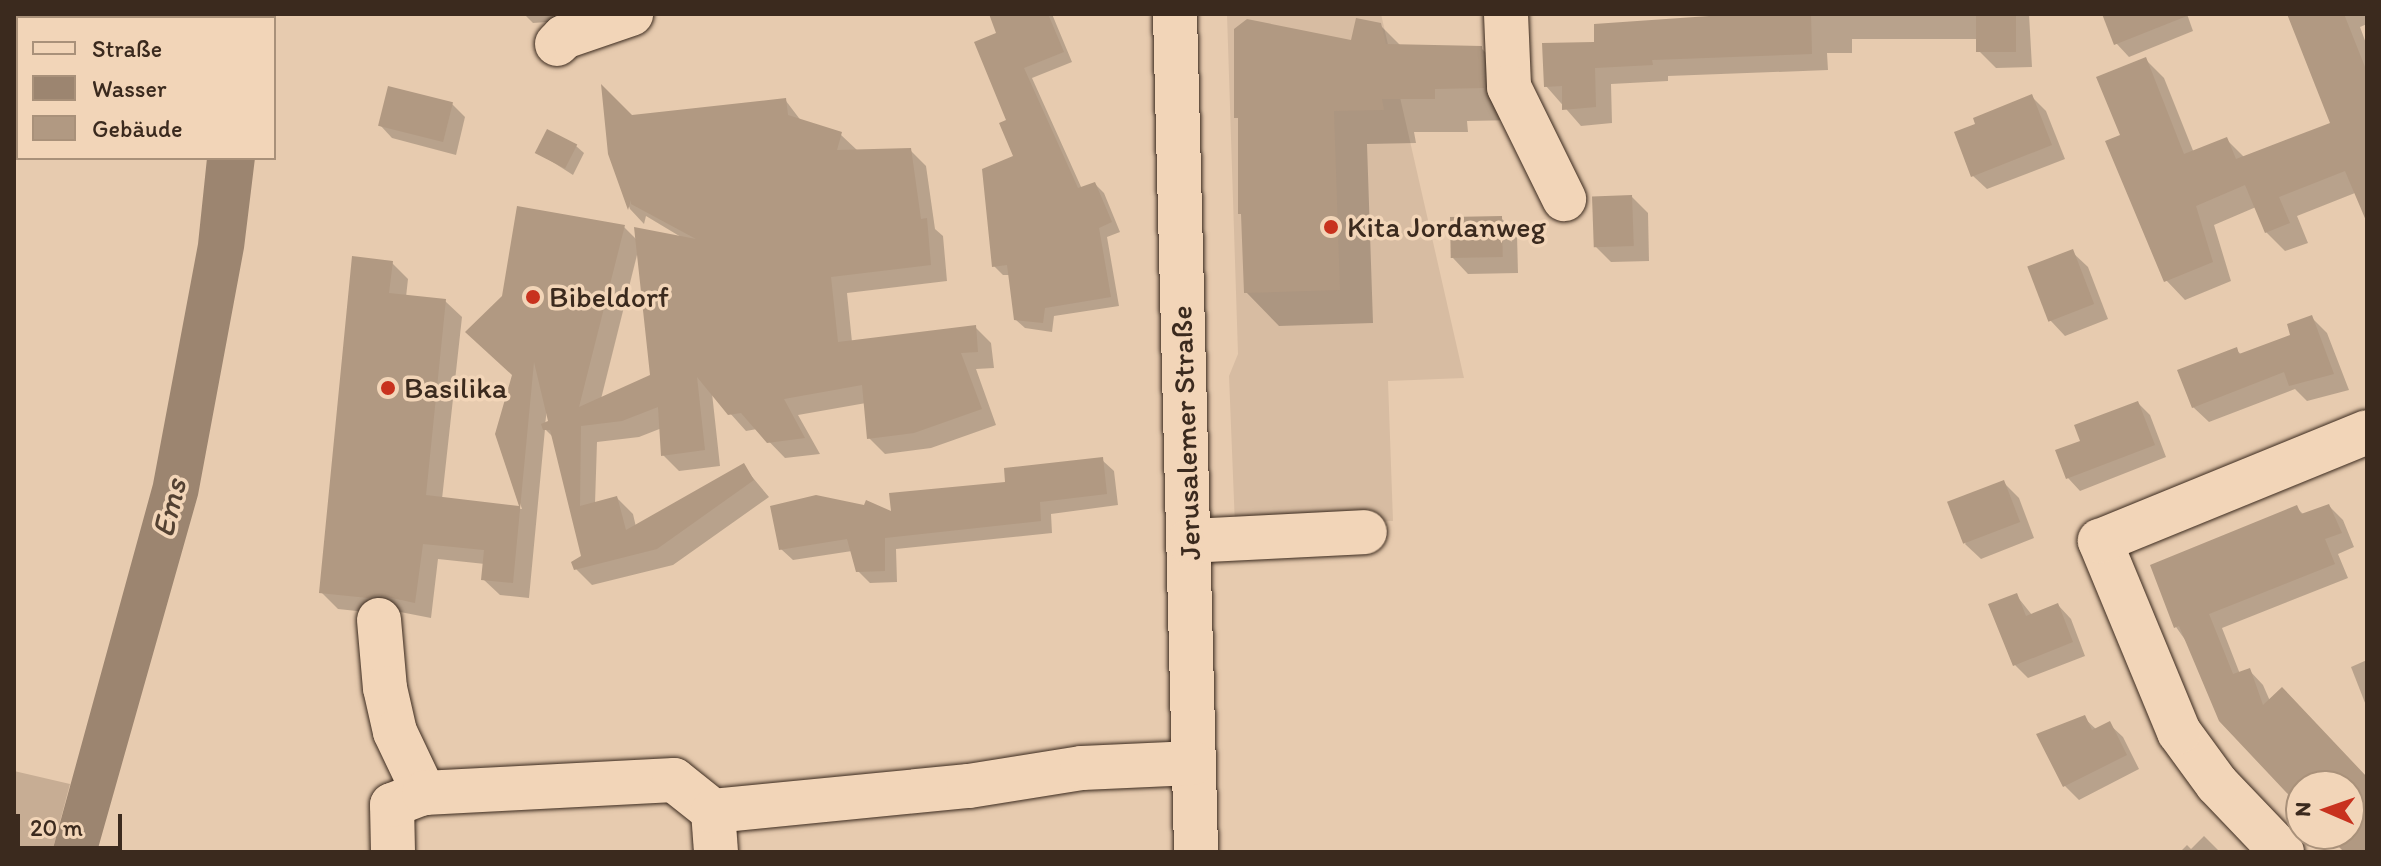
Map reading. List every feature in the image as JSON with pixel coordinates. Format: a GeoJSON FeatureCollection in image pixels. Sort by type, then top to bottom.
{"type":"FeatureCollection","features":[{"type":"Feature","properties":{"kind":"street"},"geometry":{"type":"LineString","coordinates":[[557,44],[564,37],[631,14]]}},
{"type":"Feature","properties":{"kind":"street","name":"Jerusalemer Straße"},"geometry":{"type":"LineString","coordinates":[[1175,14],[1196,852]]}},
{"type":"Feature","properties":{"kind":"street"},"geometry":{"type":"LineString","coordinates":[[1506,14],[1509,87],[1564,199]]}},
{"type":"Feature","properties":{"kind":"street"},"geometry":{"type":"LineString","coordinates":[[2282,852],[2217,784],[2179,732],[2100,541],[2367,432]]}},
{"type":"Feature","properties":{"kind":"street"},"geometry":{"type":"LineString","coordinates":[[1189,541],[1365,532]]}},
{"type":"Feature","properties":{"kind":"street"},"geometry":{"type":"LineString","coordinates":[[379,620],[385,688],[395,732],[424,793]]}},
{"type":"Feature","properties":{"kind":"street"},"geometry":{"type":"LineString","coordinates":[[393,852],[392,805],[424,793],[674,780],[714,832],[1082,768],[1193,763]]}},
{"type":"Feature","properties":{"kind":"shaded area","name":"Kita Jordanweg"},"geometry":{"type":"Polygon","coordinates":[[[1227,14],[1381,14],[1464,378],[1388,381],[1393,521],[1235,526],[1229,376],[1238,354],[1227,14]]]}},
{"type":"Feature","properties":{"kind":"shaded area"},"geometry":{"type":"Polygon","coordinates":[[[14,771],[70,784],[52,852],[14,852],[14,771]]]}},
{"type":"Feature","properties":{"kind":"water","name":"Ems"},"geometry":{"type":"Polygon","coordinates":[[[207,160],[255,160],[244,248],[198,495],[97,852],[52,852],[153,484],[198,244],[207,160]]]}},
{"type":"Feature","properties":{"kind":"building"},"geometry":{"type":"Polygon","coordinates":[[[989,14],[1048,14],[1064,52],[1024,68],[1078,188],[1095,182],[1112,222],[1099,228],[1111,297],[1045,308],[1043,323],[1014,320],[1007,265],[992,267],[982,169],[1013,156],[999,123],[1006,120],[974,42],[996,33],[989,14]]]}},
{"type":"Feature","properties":{"kind":"building"},"geometry":{"type":"Polygon","coordinates":[[[1738,14],[1811,14],[1812,54],[1652,60],[1653,65],[1595,68],[1596,107],[1562,110],[1562,86],[1544,87],[1542,43],[1594,42],[1594,24],[1738,14]]]}},
{"type":"Feature","properties":{"kind":"building"},"geometry":{"type":"Polygon","coordinates":[[[1976,14],[2016,14],[2016,52],[1976,52],[1976,14]]]}},
{"type":"Feature","properties":{"kind":"building"},"geometry":{"type":"Polygon","coordinates":[[[2102,14],[2187,14],[2187,16],[2114,45],[2102,14]]]}},
{"type":"Feature","properties":{"kind":"building"},"geometry":{"type":"Polygon","coordinates":[[[2287,14],[2344,14],[2367,72],[2367,223],[2345,171],[2279,197],[2290,223],[2265,233],[2245,185],[2196,206],[2213,262],[2164,282],[2105,141],[2120,135],[2096,77],[2146,57],[2184,154],[2227,137],[2236,159],[2330,123],[2287,14]]]}},
{"type":"Feature","properties":{"kind":"building"},"geometry":{"type":"Polygon","coordinates":[[[1356,18],[1381,23],[1386,44],[1482,46],[1484,88],[1435,89],[1435,99],[1382,99],[1384,110],[1334,111],[1340,290],[1244,293],[1241,214],[1238,214],[1238,118],[1234,118],[1234,29],[1247,19],[1351,40],[1356,18]]]}},
{"type":"Feature","properties":{"kind":"building"},"geometry":{"type":"Polygon","coordinates":[[[601,84],[632,115],[786,98],[788,115],[842,132],[837,150],[911,148],[921,219],[927,218],[931,265],[831,277],[838,342],[976,325],[978,352],[961,353],[982,409],[914,433],[867,439],[862,385],[784,399],[805,438],[767,443],[741,413],[728,415],[697,377],[705,450],[661,456],[658,407],[622,421],[581,426],[580,506],[617,496],[626,530],[744,463],[754,480],[657,549],[574,570],[571,562],[581,556],[550,430],[543,430],[541,424],[548,421],[534,362],[513,583],[481,580],[484,550],[423,544],[415,603],[378,595],[368,598],[319,593],[352,256],[393,261],[389,293],[446,299],[426,495],[519,506],[495,434],[512,375],[465,332],[502,296],[517,206],[625,225],[579,407],[650,375],[634,227],[696,239],[631,204],[631,200],[628,210],[608,154],[601,84]]]}},
{"type":"Feature","properties":{"kind":"building"},"geometry":{"type":"Polygon","coordinates":[[[388,86],[453,102],[443,142],[378,126],[388,86]]]}},
{"type":"Feature","properties":{"kind":"building"},"geometry":{"type":"Polygon","coordinates":[[[2032,94],[2052,145],[1971,177],[1954,132],[1975,124],[1973,118],[2032,94]]]}},
{"type":"Feature","properties":{"kind":"building"},"geometry":{"type":"Polygon","coordinates":[[[547,129],[577,144],[565,168],[535,153],[547,129]]]}},
{"type":"Feature","properties":{"kind":"building"},"geometry":{"type":"Polygon","coordinates":[[[1632,195],[1634,246],[1594,247],[1592,196],[1632,195]]]}},
{"type":"Feature","properties":{"kind":"building"},"geometry":{"type":"Polygon","coordinates":[[[1502,216],[1503,257],[1451,258],[1450,217],[1502,216]]]}},
{"type":"Feature","properties":{"kind":"building"},"geometry":{"type":"Polygon","coordinates":[[[2073,249],[2094,304],[2048,322],[2027,267],[2073,249]]]}},
{"type":"Feature","properties":{"kind":"building"},"geometry":{"type":"Polygon","coordinates":[[[2312,315],[2334,374],[2289,386],[2284,372],[2192,408],[2177,370],[2237,347],[2239,354],[2290,335],[2287,324],[2312,315]]]}},
{"type":"Feature","properties":{"kind":"building"},"geometry":{"type":"Polygon","coordinates":[[[2138,401],[2155,445],[2066,479],[2055,450],[2080,441],[2074,425],[2138,401]]]}},
{"type":"Feature","properties":{"kind":"building"},"geometry":{"type":"Polygon","coordinates":[[[1103,457],[1107,494],[1040,502],[1041,521],[885,538],[885,571],[856,572],[847,539],[779,550],[770,506],[816,495],[864,505],[866,500],[891,511],[889,493],[1005,482],[1004,468],[1103,457]]]}},
{"type":"Feature","properties":{"kind":"building"},"geometry":{"type":"Polygon","coordinates":[[[2004,480],[2020,522],[1963,544],[1947,502],[2004,480]]]}},
{"type":"Feature","properties":{"kind":"building"},"geometry":{"type":"Polygon","coordinates":[[[2329,504],[2342,533],[2325,539],[2335,564],[2209,614],[2233,674],[2250,668],[2263,705],[2282,687],[2360,770],[2285,770],[2285,791],[2219,721],[2179,626],[2174,628],[2150,565],[2297,505],[2301,514],[2329,504]]]}},
{"type":"Feature","properties":{"kind":"building"},"geometry":{"type":"Polygon","coordinates":[[[2017,593],[2026,616],[2058,603],[2073,642],[2013,666],[1988,604],[2017,593]]]}},
{"type":"Feature","properties":{"kind":"building"},"geometry":{"type":"Polygon","coordinates":[[[2085,715],[2092,730],[2110,721],[2127,755],[2063,787],[2036,734],[2085,715]]]}},
{"type":"Feature","properties":{"kind":"building"},"geometry":{"type":"Polygon","coordinates":[[[2365,775],[2367,852],[2342,850],[2365,850],[2365,775]]]}},
{"type":"Feature","properties":{"kind":"place","name":"Kita Jordanweg"},"geometry":{"type":"Point","coordinates":[1331,227]}},
{"type":"Feature","properties":{"kind":"place","name":"Bibeldorf"},"geometry":{"type":"Point","coordinates":[533,297]}},
{"type":"Feature","properties":{"kind":"place","name":"Basilika"},"geometry":{"type":"Point","coordinates":[388,388]}}]}
